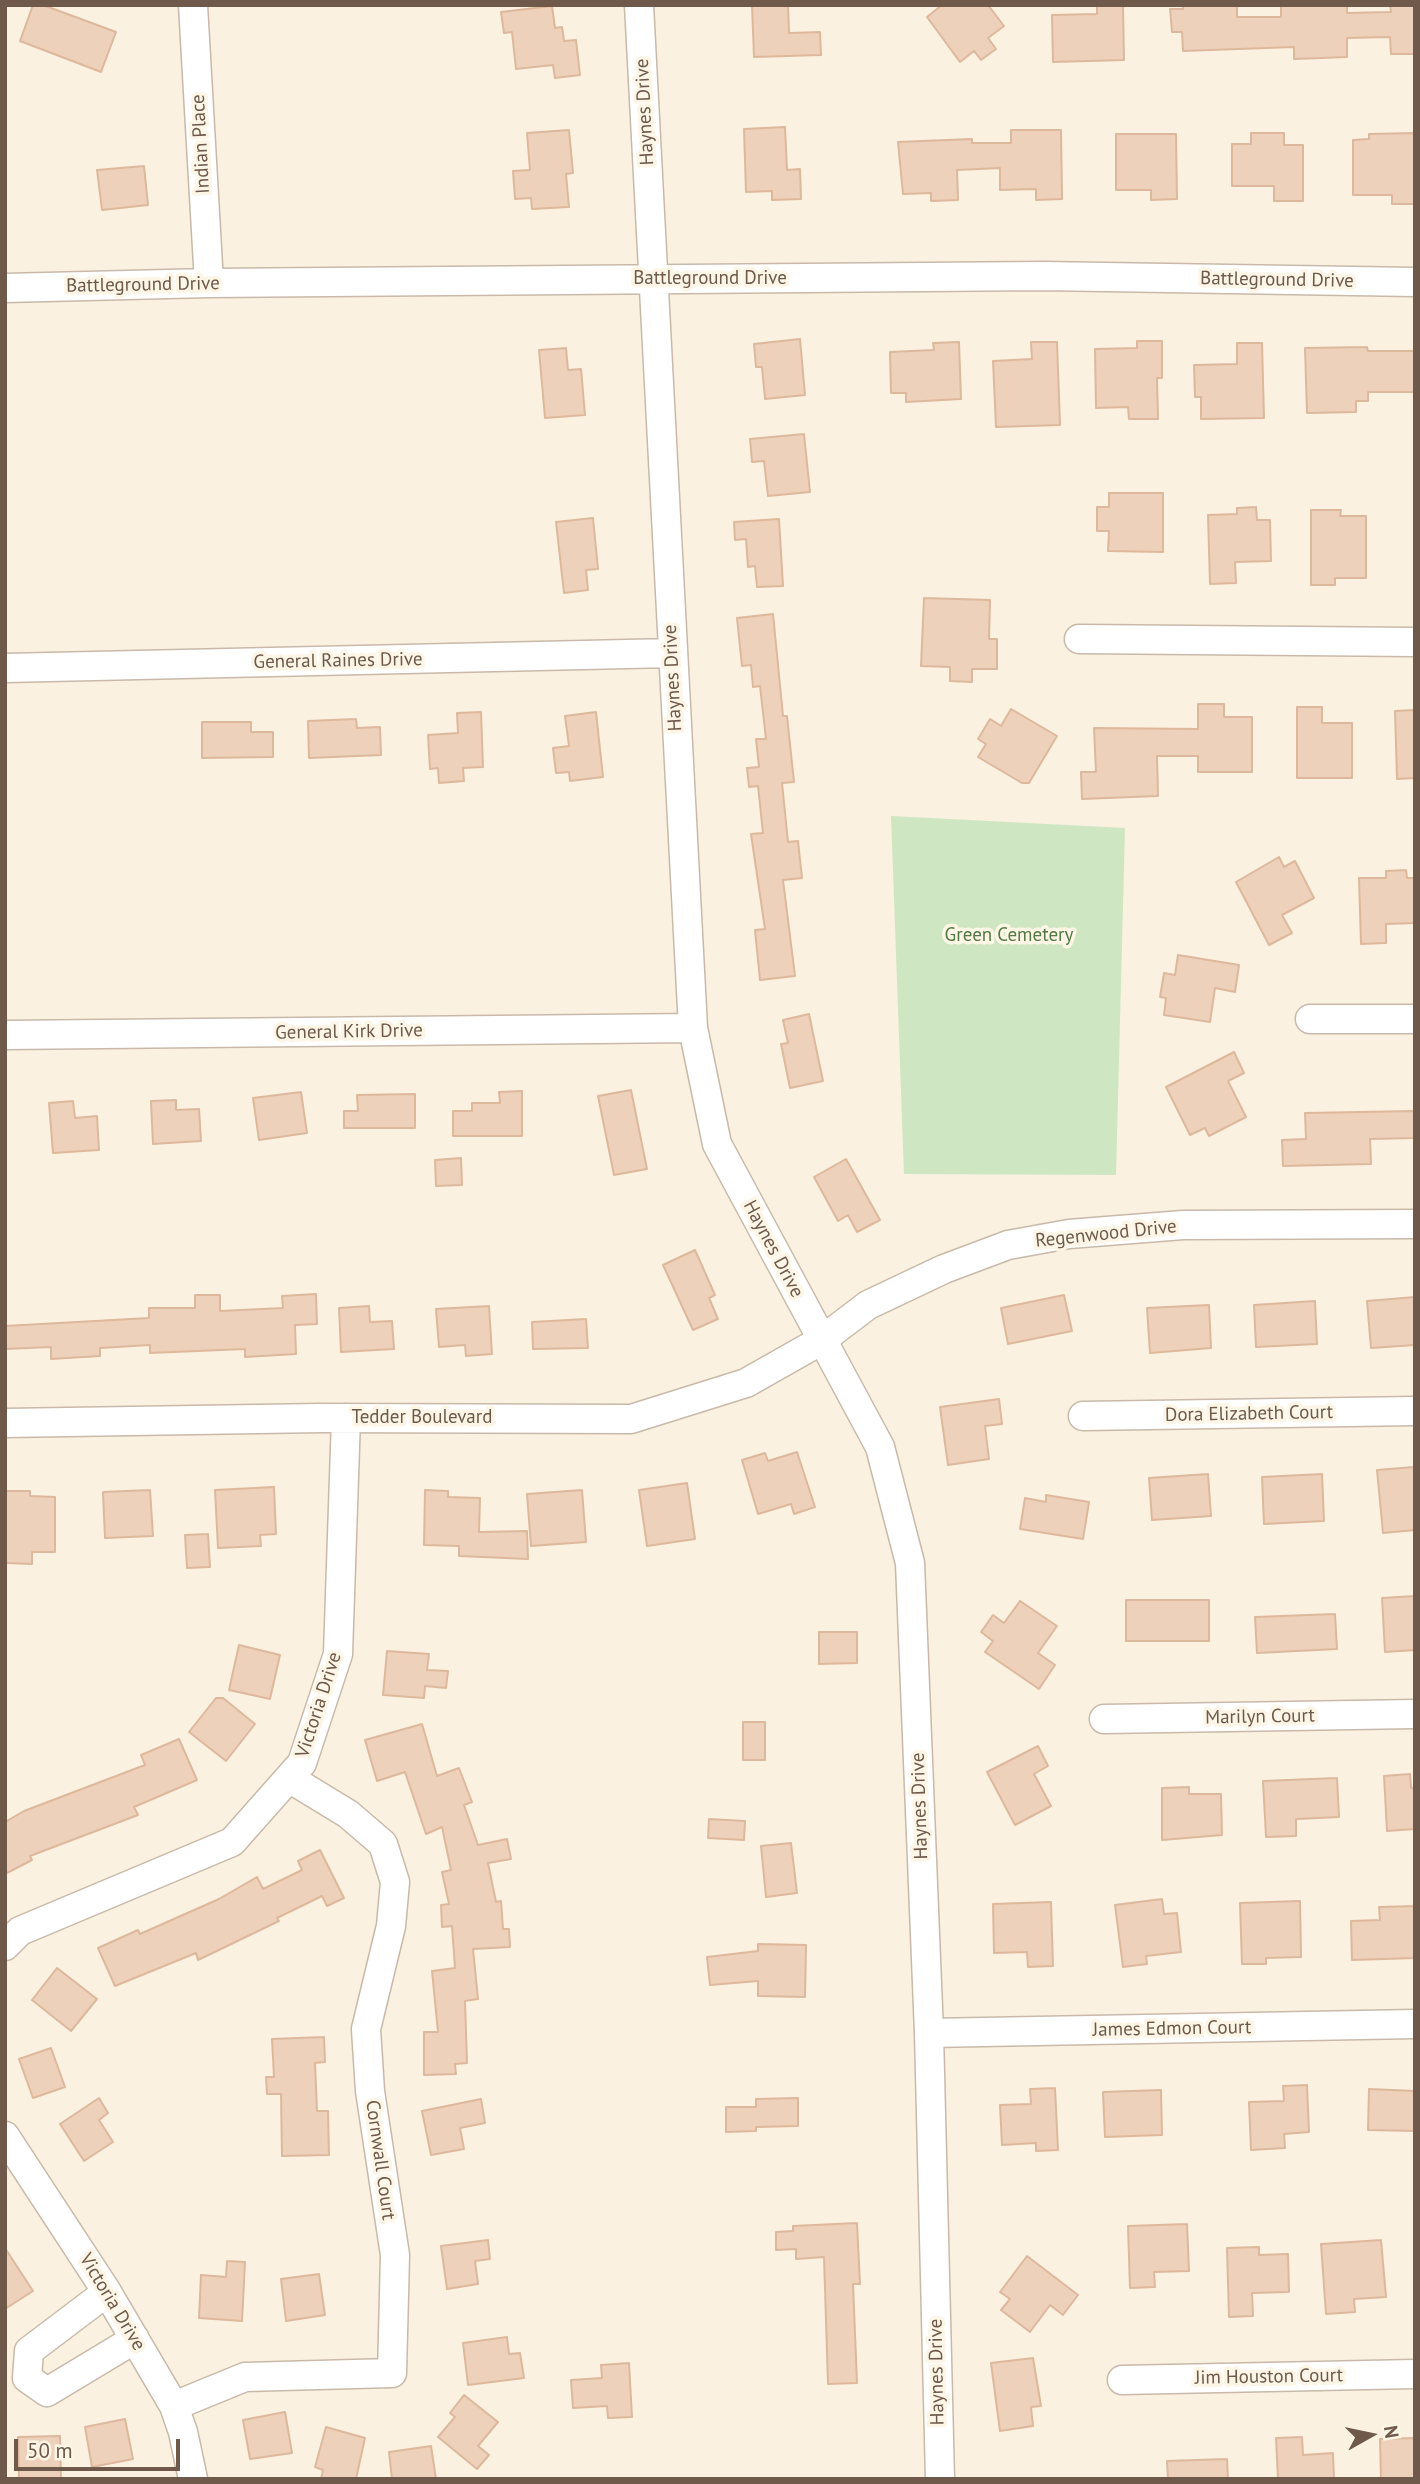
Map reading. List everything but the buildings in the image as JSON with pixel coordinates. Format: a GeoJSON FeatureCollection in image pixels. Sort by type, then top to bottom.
{"type":"FeatureCollection","features":[{"type":"Feature","properties":{"kind":"street","name":"Indian Place"},"geometry":{"type":"LineString","coordinates":[[193,5],[209,283]]}},
{"type":"Feature","properties":{"kind":"street","name":"Haynes Drive"},"geometry":{"type":"LineString","coordinates":[[639,5],[671,653],[693,1028],[717,1144],[880,1447],[910,1563],[929,2033],[940,2479]]}},
{"type":"Feature","properties":{"kind":"street","name":"Battleground Drive"},"geometry":{"type":"LineString","coordinates":[[5,288],[209,283],[1044,276],[1415,282]]}},
{"type":"Feature","properties":{"kind":"street"},"geometry":{"type":"LineString","coordinates":[[1079,639],[1415,642]]}},
{"type":"Feature","properties":{"kind":"street","name":"General Raines Drive"},"geometry":{"type":"LineString","coordinates":[[5,668],[671,653]]}},
{"type":"Feature","properties":{"kind":"street"},"geometry":{"type":"LineString","coordinates":[[1310,1019],[1415,1020]]}},
{"type":"Feature","properties":{"kind":"street","name":"General Kirk Drive"},"geometry":{"type":"LineString","coordinates":[[5,1035],[693,1028]]}},
{"type":"Feature","properties":{"kind":"street","name":"Regenwood Drive"},"geometry":{"type":"LineString","coordinates":[[822,1340],[868,1305],[944,1269],[1008,1245],[1069,1234],[1182,1226],[1415,1224]]}},
{"type":"Feature","properties":{"kind":"street","name":"Tedder Boulevard"},"geometry":{"type":"LineString","coordinates":[[5,1423],[346,1418],[631,1419],[746,1383],[822,1340]]}},
{"type":"Feature","properties":{"kind":"street","name":"Dora Elizabeth Court"},"geometry":{"type":"LineString","coordinates":[[1083,1416],[1415,1411]]}},
{"type":"Feature","properties":{"kind":"street","name":"Victoria Drive"},"geometry":{"type":"LineString","coordinates":[[5,1946],[20,1931],[232,1842],[302,1763],[338,1654],[346,1418]]}},
{"type":"Feature","properties":{"kind":"street","name":"Marilyn Court"},"geometry":{"type":"LineString","coordinates":[[1104,1719],[1415,1714]]}},
{"type":"Feature","properties":{"kind":"street","name":"Cornwall Court"},"geometry":{"type":"LineString","coordinates":[[174,2406],[245,2377],[392,2373],[395,2255],[370,2091],[366,2029],[391,1926],[395,1882],[383,1844],[348,1814],[289,1778]]}},
{"type":"Feature","properties":{"kind":"street","name":"James Edmon Court"},"geometry":{"type":"LineString","coordinates":[[929,2033],[1415,2024]]}},
{"type":"Feature","properties":{"kind":"street","name":"Victoria Drive"},"geometry":{"type":"LineString","coordinates":[[5,2136],[107,2292],[174,2406],[183,2432],[193,2479]]}},
{"type":"Feature","properties":{"kind":"street"},"geometry":{"type":"LineString","coordinates":[[107,2292],[29,2351],[27,2378],[47,2392],[135,2339]]}},
{"type":"Feature","properties":{"kind":"street","name":"Jim Houston Court"},"geometry":{"type":"LineString","coordinates":[[1122,2380],[1415,2374]]}},
{"type":"Feature","properties":{"kind":"green space","name":"Green Cemetery"},"geometry":{"type":"Polygon","coordinates":[[[891,816],[1125,828],[1116,1175],[904,1174],[891,816]]]}}]}
